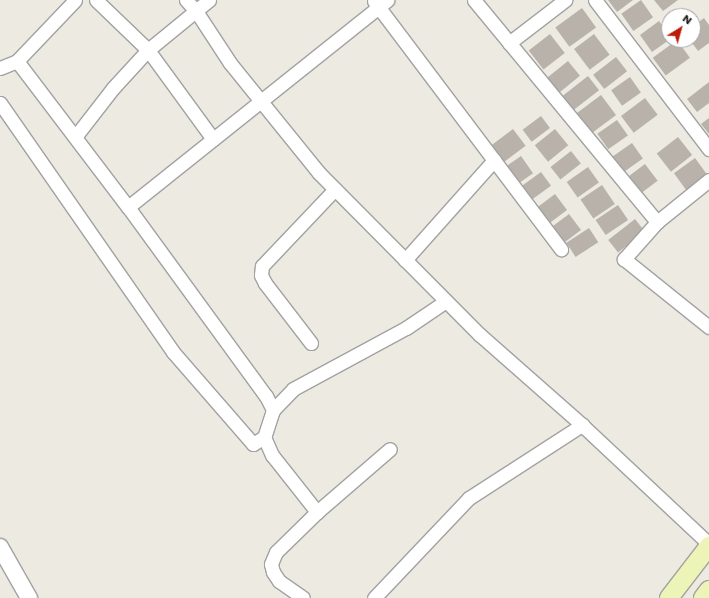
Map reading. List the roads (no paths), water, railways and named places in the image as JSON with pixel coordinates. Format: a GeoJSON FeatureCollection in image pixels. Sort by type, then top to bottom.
{"type":"FeatureCollection","features":[{"type":"Feature","properties":{"kind":"main road"},"geometry":{"type":"LineString","coordinates":[[670,598],[709,545]]}},
{"type":"Feature","properties":{"kind":"main road"},"geometry":{"type":"LineString","coordinates":[[703,598],[709,590]]}},
{"type":"Feature","properties":{"kind":"street"},"geometry":{"type":"LineString","coordinates":[[0,68],[18,61],[75,0]]}},
{"type":"Feature","properties":{"kind":"street"},"geometry":{"type":"LineString","coordinates":[[96,0],[148,50],[213,139]]}},
{"type":"Feature","properties":{"kind":"street"},"geometry":{"type":"LineString","coordinates":[[186,0],[196,11],[230,63],[319,173],[480,335],[582,425],[709,545]]}},
{"type":"Feature","properties":{"kind":"street"},"geometry":{"type":"LineString","coordinates":[[75,137],[113,88],[148,50],[209,0]]}},
{"type":"Feature","properties":{"kind":"street"},"geometry":{"type":"LineString","coordinates":[[474,0],[657,222]]}},
{"type":"Feature","properties":{"kind":"street"},"geometry":{"type":"LineString","coordinates":[[509,43],[565,0]]}},
{"type":"Feature","properties":{"kind":"street"},"geometry":{"type":"LineString","coordinates":[[595,0],[709,149]]}},
{"type":"Feature","properties":{"kind":"street"},"geometry":{"type":"LineString","coordinates":[[128,207],[261,101],[379,2],[561,249]]}},
{"type":"Feature","properties":{"kind":"street"},"geometry":{"type":"LineString","coordinates":[[18,61],[128,207],[266,396],[273,410]]}},
{"type":"Feature","properties":{"kind":"street"},"geometry":{"type":"LineString","coordinates":[[0,103],[173,352],[253,444],[264,437],[273,410],[294,389],[406,328],[446,301]]}},
{"type":"Feature","properties":{"kind":"street"},"geometry":{"type":"LineString","coordinates":[[405,260],[494,160]]}},
{"type":"Feature","properties":{"kind":"street"},"geometry":{"type":"LineString","coordinates":[[709,180],[657,222],[624,260],[709,327]]}},
{"type":"Feature","properties":{"kind":"street"},"geometry":{"type":"LineString","coordinates":[[311,343],[265,283],[261,275],[262,266],[335,189]]}},
{"type":"Feature","properties":{"kind":"street"},"geometry":{"type":"LineString","coordinates":[[374,598],[469,498],[582,425]]}},
{"type":"Feature","properties":{"kind":"street"},"geometry":{"type":"LineString","coordinates":[[264,437],[272,455],[317,512]]}},
{"type":"Feature","properties":{"kind":"street"},"geometry":{"type":"LineString","coordinates":[[303,598],[279,581],[273,572],[271,564],[276,552],[317,512],[390,449]]}},
{"type":"Feature","properties":{"kind":"street"},"geometry":{"type":"LineString","coordinates":[[0,548],[29,598]]}}]}
